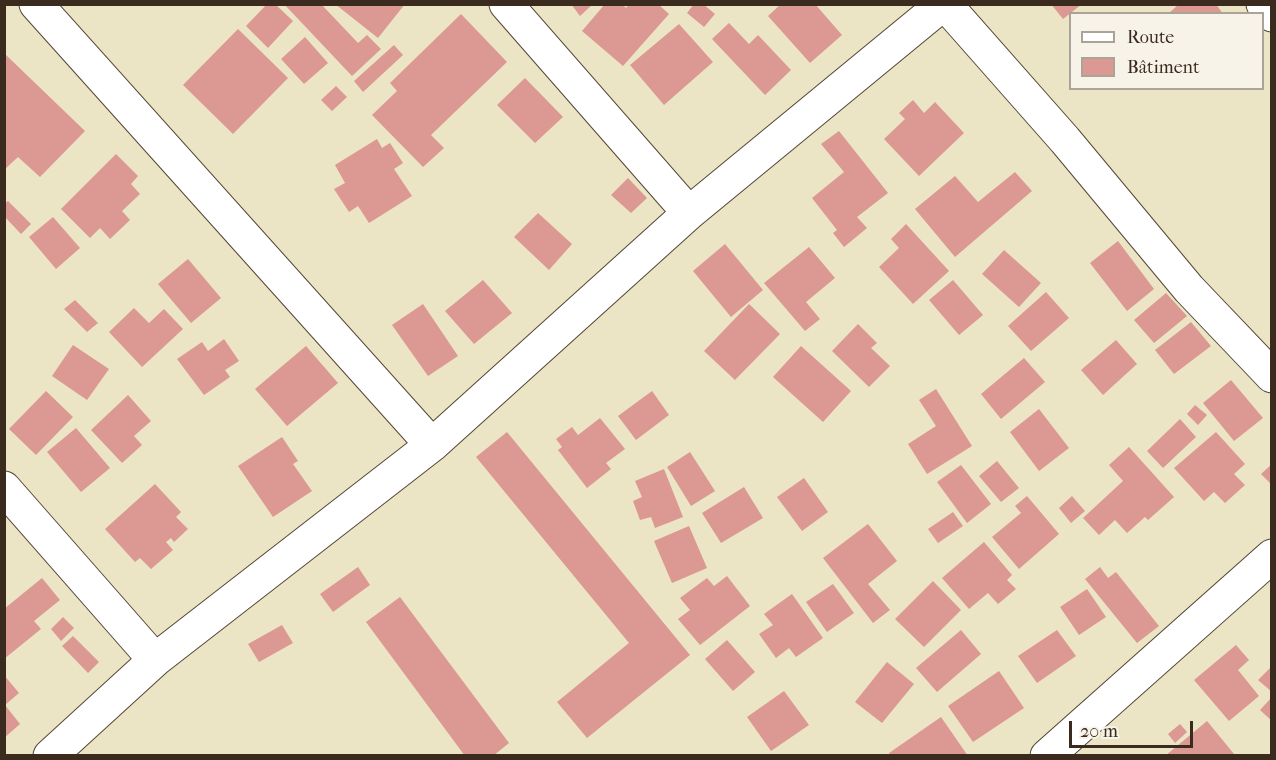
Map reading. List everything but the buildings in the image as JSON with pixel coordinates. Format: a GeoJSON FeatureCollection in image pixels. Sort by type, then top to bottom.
{"type":"FeatureCollection","features":[{"type":"Feature","properties":{"kind":"street"},"geometry":{"type":"LineString","coordinates":[[36,4],[432,445]]}},
{"type":"Feature","properties":{"kind":"street"},"geometry":{"type":"LineString","coordinates":[[507,4],[689,213]]}},
{"type":"Feature","properties":{"kind":"street"},"geometry":{"type":"LineString","coordinates":[[50,756],[155,660],[432,445],[689,213],[944,4],[1065,140],[1189,289],[1272,376]]}},
{"type":"Feature","properties":{"kind":"street"},"geometry":{"type":"LineString","coordinates":[[1263,4],[1272,15]]}},
{"type":"Feature","properties":{"kind":"street"},"geometry":{"type":"LineString","coordinates":[[4,488],[155,660]]}},
{"type":"Feature","properties":{"kind":"street"},"geometry":{"type":"LineString","coordinates":[[1047,756],[1272,556]]}}]}
